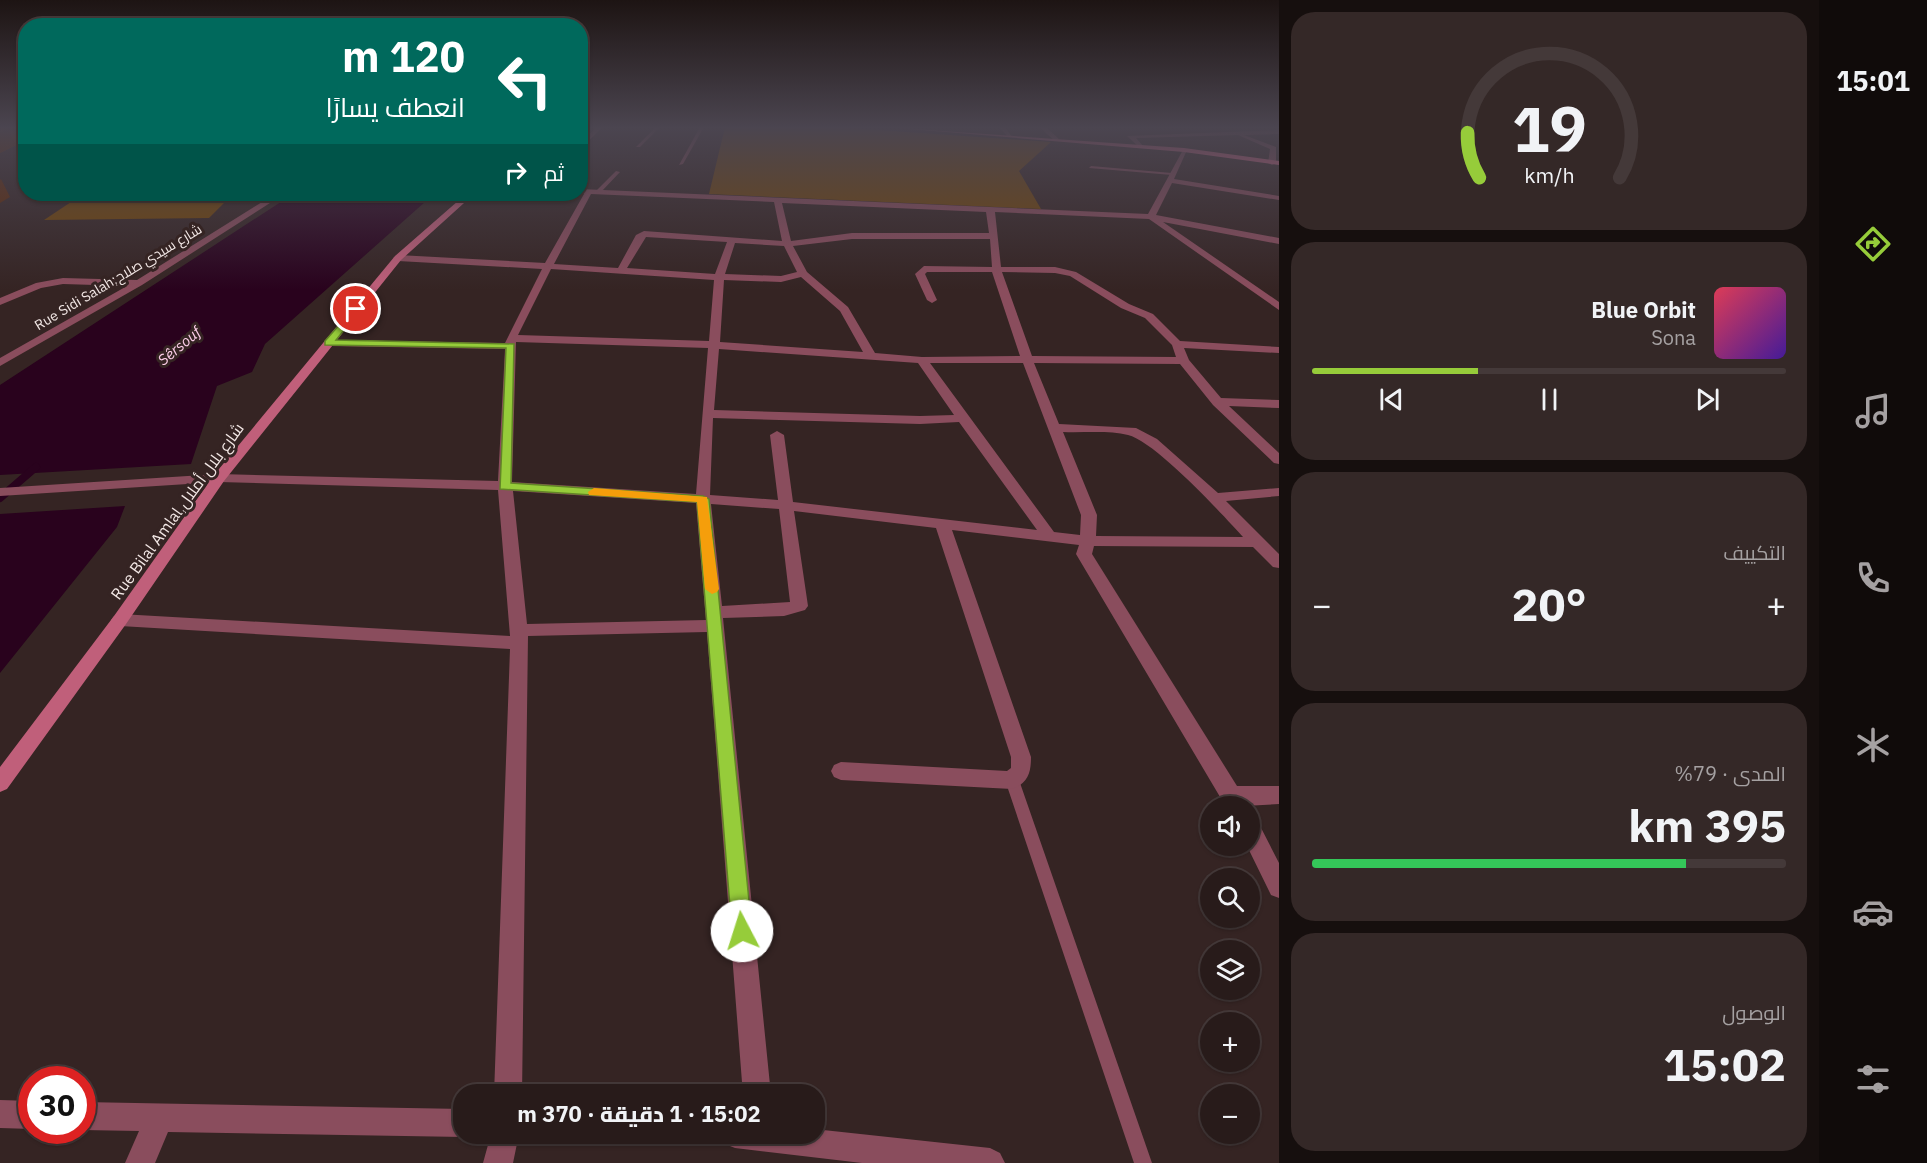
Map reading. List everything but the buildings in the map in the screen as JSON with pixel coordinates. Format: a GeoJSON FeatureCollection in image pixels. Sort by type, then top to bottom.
{"type":"FeatureCollection","features":[{"type":"Feature","properties":{"kind":"main road","name":"Rue Bilal Amlal,شارع بلال أملال"},"geometry":{"type":"LineString","coordinates":[[0,783],[120,620],[219,478],[398,258],[462,201]]}},
{"type":"Feature","properties":{"kind":"street"},"geometry":{"type":"LineString","coordinates":[[1150,217],[1168,181]]}},
{"type":"Feature","properties":{"kind":"street"},"geometry":{"type":"LineString","coordinates":[[1192,181],[1279,198]]}},
{"type":"Feature","properties":{"kind":"street"},"geometry":{"type":"LineString","coordinates":[[589,191],[1150,217],[1279,241]]}},
{"type":"Feature","properties":{"kind":"street"},"geometry":{"type":"LineString","coordinates":[[777,199],[787,244],[803,274],[844,309],[871,357]]}},
{"type":"Feature","properties":{"kind":"street","name":"Rue Sidi Salah;شارع سيدي صلاح"},"geometry":{"type":"LineString","coordinates":[[0,363],[139,283],[269,201]]}},
{"type":"Feature","properties":{"kind":"street"},"geometry":{"type":"LineString","coordinates":[[508,1084],[519,636],[505,486],[511,342],[548,266],[584,201]]}},
{"type":"Feature","properties":{"kind":"street"},"geometry":{"type":"LineString","coordinates":[[990,209],[997,272],[1026,359],[1089,515],[1088,541],[1084,554],[1232,796]]}},
{"type":"Feature","properties":{"kind":"street"},"geometry":{"type":"LineString","coordinates":[[1150,217],[1279,307]]}},
{"type":"Feature","properties":{"kind":"street"},"geometry":{"type":"LineString","coordinates":[[621,270],[639,237],[644,234],[787,244],[852,236],[994,236]]}},
{"type":"Feature","properties":{"kind":"street"},"geometry":{"type":"LineString","coordinates":[[732,240],[719,277],[707,414],[703,499],[756,1084]]}},
{"type":"Feature","properties":{"kind":"street"},"geometry":{"type":"LineString","coordinates":[[398,258],[719,277],[781,279],[803,274]]}},
{"type":"Feature","properties":{"kind":"street"},"geometry":{"type":"LineString","coordinates":[[932,300],[920,271],[936,269],[997,272],[1039,269],[1073,274],[1125,306],[1149,316],[1178,344],[1183,361],[1217,402],[1279,460]]}},
{"type":"Feature","properties":{"kind":"street"},"geometry":{"type":"LineString","coordinates":[[0,302],[47,283],[139,283]]}},
{"type":"Feature","properties":{"kind":"street"},"geometry":{"type":"LineString","coordinates":[[329,343],[511,342],[714,345],[922,360],[1183,361]]}},
{"type":"Feature","properties":{"kind":"street"},"geometry":{"type":"LineString","coordinates":[[1178,344],[1279,350]]}},
{"type":"Feature","properties":{"kind":"street"},"geometry":{"type":"LineString","coordinates":[[922,360],[1049,536]]}},
{"type":"Feature","properties":{"kind":"street"},"geometry":{"type":"LineString","coordinates":[[1217,402],[1279,404]]}},
{"type":"Feature","properties":{"kind":"street"},"geometry":{"type":"LineString","coordinates":[[707,414],[920,420],[963,418]]}},
{"type":"Feature","properties":{"kind":"street"},"geometry":{"type":"LineString","coordinates":[[1054,428],[1131,431],[1152,442],[1215,498],[1279,563]]}},
{"type":"Feature","properties":{"kind":"street"},"geometry":{"type":"LineString","coordinates":[[120,620],[519,636],[715,619],[799,606],[784,505],[777,435]]}},
{"type":"Feature","properties":{"kind":"street"},"geometry":{"type":"LineString","coordinates":[[0,492],[219,478],[505,486],[784,505],[1088,541],[1257,542]]}},
{"type":"Feature","properties":{"kind":"street"},"geometry":{"type":"LineString","coordinates":[[1215,498],[1279,492]]}},
{"type":"Feature","properties":{"kind":"street"},"geometry":{"type":"LineString","coordinates":[[842,771],[1012,780],[1021,771],[1021,757],[942,524]]}},
{"type":"Feature","properties":{"kind":"street"},"geometry":{"type":"LineString","coordinates":[[1260,798],[1279,795]]}},
{"type":"Feature","properties":{"kind":"street"},"geometry":{"type":"LineString","coordinates":[[1260,849],[1279,887]]}},
{"type":"Feature","properties":{"kind":"street"},"geometry":{"type":"LineString","coordinates":[[0,1114],[18,1115]]}},
{"type":"Feature","properties":{"kind":"street"},"geometry":{"type":"LineString","coordinates":[[96,1116],[453,1123]]}},
{"type":"Feature","properties":{"kind":"street"},"geometry":{"type":"LineString","coordinates":[[140,1163],[160,1117]]}},
{"type":"Feature","properties":{"kind":"street"},"geometry":{"type":"LineString","coordinates":[[825,1143],[990,1163]]}},
{"type":"Feature","properties":{"kind":"street"},"geometry":{"type":"LineString","coordinates":[[498,1163],[503,1144]]}},
{"type":"Feature","properties":{"kind":"lane"},"geometry":{"type":"LineString","coordinates":[[589,191],[604,181]]}},
{"type":"Feature","properties":{"kind":"lane"},"geometry":{"type":"LineString","coordinates":[[1012,780],[1143,1163]]}},
{"type":"Feature","properties":{"kind":"shaded area"},"geometry":{"type":"Polygon","coordinates":[[[712,181],[1025,181],[1041,209],[709,194],[712,181]]]}},
{"type":"Feature","properties":{"kind":"shaded area"},"geometry":{"type":"Polygon","coordinates":[[[72,201],[226,201],[209,218],[44,220],[72,201]]]}},
{"type":"Feature","properties":{"kind":"water"},"geometry":{"type":"Polygon","coordinates":[[[282,201],[426,201],[265,344],[252,372],[217,386],[191,464],[0,475],[0,385],[282,201]]]}},
{"type":"Feature","properties":{"kind":"water"},"geometry":{"type":"Polygon","coordinates":[[[125,506],[117,527],[0,673],[0,514],[125,506]]]}},
{"type":"Feature","properties":{"kind":"waterway","name":"Sêrsouf"},"geometry":{"type":"LineString","coordinates":[[0,498],[36,467]]}},
{"type":"Feature","properties":{"kind":"slow traffic"},"geometry":{"type":"LineString","coordinates":[[594,492],[703,499],[712,589]]}},
{"type":"Feature","properties":{"kind":"route"},"geometry":{"type":"LineString","coordinates":[[356,309],[329,343],[510,346],[505,486],[703,499],[742,931]]}}]}
